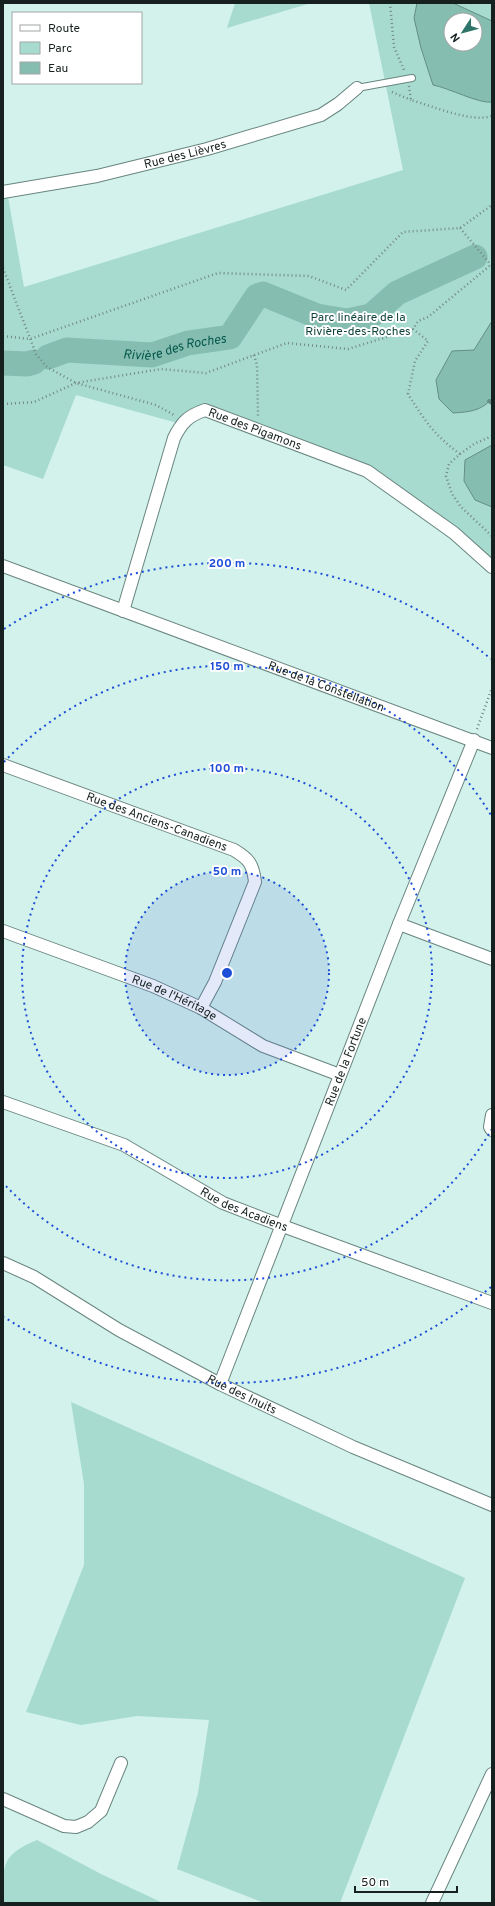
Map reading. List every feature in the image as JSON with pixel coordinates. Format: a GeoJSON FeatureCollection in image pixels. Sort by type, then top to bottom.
{"type":"FeatureCollection","features":[{"type":"Feature","properties":{"kind":"street","name":"Rue des Lièvres"},"geometry":{"type":"LineString","coordinates":[[3,192],[97,176],[207,149],[321,115],[338,104],[357,88]]}},
{"type":"Feature","properties":{"kind":"street","name":"Rue des Pigamons"},"geometry":{"type":"LineString","coordinates":[[123,611],[174,438],[181,424],[193,414],[205,410],[367,471],[454,533],[492,567]]}},
{"type":"Feature","properties":{"kind":"street","name":"Rue de la Constellation"},"geometry":{"type":"LineString","coordinates":[[3,566],[474,740],[492,748]]}},
{"type":"Feature","properties":{"kind":"street","name":"Rue de la Fortune"},"geometry":{"type":"LineString","coordinates":[[220,1384],[280,1225],[399,924],[474,740]]}},
{"type":"Feature","properties":{"kind":"street","name":"Rue des Anciens-Canadiens"},"geometry":{"type":"LineString","coordinates":[[3,765],[234,850],[246,856],[253,868],[255,882],[215,982],[200,1008]]}},
{"type":"Feature","properties":{"kind":"street"},"geometry":{"type":"LineString","coordinates":[[399,924],[492,959]]}},
{"type":"Feature","properties":{"kind":"street","name":"Rue de l'Héritage"},"geometry":{"type":"LineString","coordinates":[[3,931],[153,986],[200,1008],[262,1046],[340,1075]]}},
{"type":"Feature","properties":{"kind":"street","name":"Rue des Acadiens"},"geometry":{"type":"LineString","coordinates":[[3,1102],[124,1146],[224,1203],[492,1303]]}},
{"type":"Feature","properties":{"kind":"street"},"geometry":{"type":"LineString","coordinates":[[492,1115],[490,1127],[492,1130]]}},
{"type":"Feature","properties":{"kind":"street","name":"Rue des Inuits"},"geometry":{"type":"LineString","coordinates":[[3,1263],[34,1278],[119,1330],[220,1384],[353,1447],[492,1505]]}},
{"type":"Feature","properties":{"kind":"street"},"geometry":{"type":"LineString","coordinates":[[3,1799],[64,1826],[76,1827],[88,1822],[101,1811],[121,1763]]}},
{"type":"Feature","properties":{"kind":"street"},"geometry":{"type":"LineString","coordinates":[[432,1903],[492,1774]]}},
{"type":"Feature","properties":{"kind":"lane"},"geometry":{"type":"LineString","coordinates":[[357,88],[412,78]]}},
{"type":"Feature","properties":{"kind":"path"},"geometry":{"type":"LineString","coordinates":[[3,336],[30,339],[218,273],[309,276],[346,290],[403,232],[460,228],[492,205]]}},
{"type":"Feature","properties":{"kind":"path"},"geometry":{"type":"LineString","coordinates":[[3,404],[34,402],[76,383],[161,370],[206,373],[287,343],[348,349],[414,329],[418,320],[428,317],[492,264],[460,228]]}},
{"type":"Feature","properties":{"kind":"path"},"geometry":{"type":"LineString","coordinates":[[3,268],[36,354],[47,367],[76,383],[156,405],[186,421]]}},
{"type":"Feature","properties":{"kind":"path"},"geometry":{"type":"LineString","coordinates":[[414,329],[428,341],[415,361],[408,394],[424,420],[440,440],[460,454]]}},
{"type":"Feature","properties":{"kind":"path"},"geometry":{"type":"LineString","coordinates":[[254,355],[257,365],[258,429]]}},
{"type":"Feature","properties":{"kind":"path"},"geometry":{"type":"LineString","coordinates":[[492,436],[474,444],[460,454],[449,464],[446,476],[452,494],[461,507],[492,536]]}},
{"type":"Feature","properties":{"kind":"path"},"geometry":{"type":"LineString","coordinates":[[474,740],[492,688]]}},
{"type":"Feature","properties":{"kind":"green space"},"geometry":{"type":"Polygon","coordinates":[[[235,3],[311,3],[227,28],[235,3]]]}},
{"type":"Feature","properties":{"kind":"green space","name":"Parc linéaire de la Rivière-des-Roches"},"geometry":{"type":"Polygon","coordinates":[[[369,3],[492,3],[492,567],[367,471],[205,410],[181,424],[76,395],[43,479],[3,465],[3,192],[7,191],[24,287],[403,170],[369,3]]]}},
{"type":"Feature","properties":{"kind":"green space"},"geometry":{"type":"Polygon","coordinates":[[[71,1402],[465,1578],[340,1903],[264,1903],[177,1869],[198,1793],[209,1720],[137,1716],[81,1725],[26,1712],[84,1565],[84,1484],[71,1402]]]}},
{"type":"Feature","properties":{"kind":"green space"},"geometry":{"type":"Polygon","coordinates":[[[37,1840],[101,1874],[163,1903],[3,1903],[3,1880],[6,1864],[16,1851],[37,1840]]]}},
{"type":"Feature","properties":{"kind":"water"},"geometry":{"type":"Polygon","coordinates":[[[417,3],[453,3],[472,12],[443,12],[443,52],[483,52],[483,17],[492,21],[492,102],[480,101],[433,85],[421,48],[414,18],[417,3]]]}},
{"type":"Feature","properties":{"kind":"water"},"geometry":{"type":"Polygon","coordinates":[[[492,321],[492,398],[484,406],[475,410],[453,413],[439,399],[436,380],[452,351],[474,350],[492,321]]]}},
{"type":"Feature","properties":{"kind":"water"},"geometry":{"type":"Polygon","coordinates":[[[492,445],[492,507],[475,500],[464,481],[465,460],[492,445]]]}},
{"type":"Feature","properties":{"kind":"waterway","name":"Rivière des Roches"},"geometry":{"type":"LineString","coordinates":[[48,357],[67,350],[152,355],[188,343],[230,337],[257,296],[263,294],[317,316],[347,321],[371,316],[397,293],[475,257]]}},
{"type":"Feature","properties":{"kind":"waterway","name":"Rivière des Roches"},"geometry":{"type":"LineString","coordinates":[[3,363],[27,364],[34,362]]}}]}
